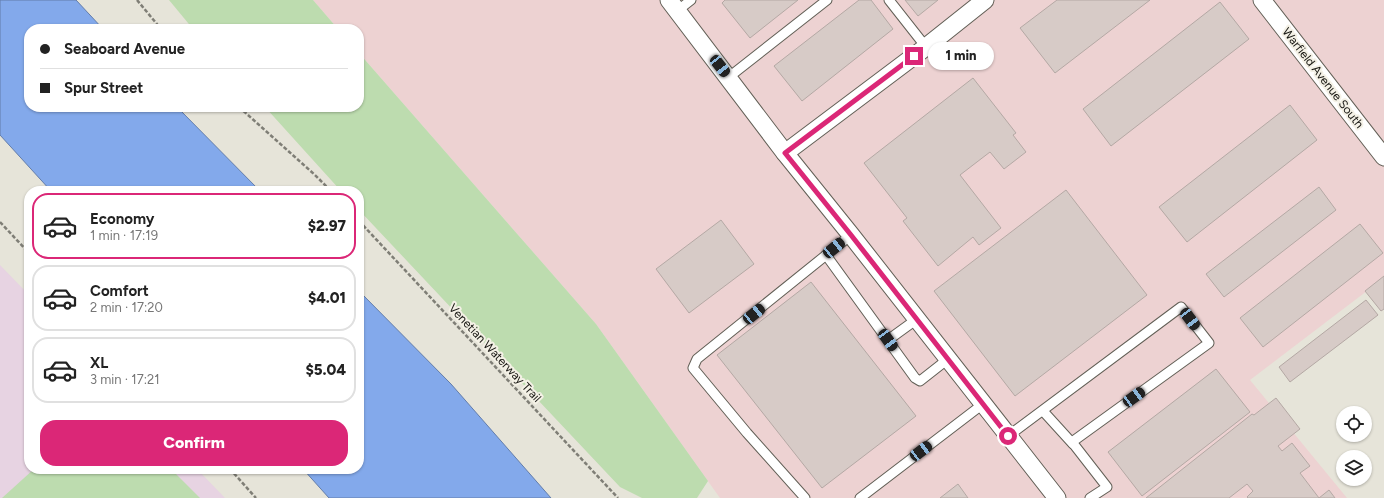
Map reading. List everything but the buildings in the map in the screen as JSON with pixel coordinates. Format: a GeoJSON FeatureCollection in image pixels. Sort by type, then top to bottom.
{"type":"FeatureCollection","features":[{"type":"Feature","properties":{"kind":"street"},"geometry":{"type":"LineString","coordinates":[[785,153],[986,0]]}},
{"type":"Feature","properties":{"kind":"street","name":"Warfield Avenue South"},"geometry":{"type":"LineString","coordinates":[[1262,0],[1384,157]]}},
{"type":"Feature","properties":{"kind":"street"},"geometry":{"type":"LineString","coordinates":[[673,5],[785,153],[1057,498]]}},
{"type":"Feature","properties":{"kind":"lane"},"geometry":{"type":"LineString","coordinates":[[673,5],[691,0]]}},
{"type":"Feature","properties":{"kind":"lane"},"geometry":{"type":"LineString","coordinates":[[729,78],[827,0]]}},
{"type":"Feature","properties":{"kind":"lane"},"geometry":{"type":"LineString","coordinates":[[889,0],[926,47]]}},
{"type":"Feature","properties":{"kind":"lane"},"geometry":{"type":"LineString","coordinates":[[805,498],[747,433],[693,368],[697,359],[851,235]]}},
{"type":"Feature","properties":{"kind":"lane"},"geometry":{"type":"LineString","coordinates":[[826,255],[915,378],[920,381],[948,359]]}},
{"type":"Feature","properties":{"kind":"lane"},"geometry":{"type":"LineString","coordinates":[[1008,436],[1181,307],[1209,343],[1072,442],[1073,444]]}},
{"type":"Feature","properties":{"kind":"lane"},"geometry":{"type":"LineString","coordinates":[[888,340],[917,319]]}},
{"type":"Feature","properties":{"kind":"lane"},"geometry":{"type":"LineString","coordinates":[[860,498],[983,404]]}},
{"type":"Feature","properties":{"kind":"lane"},"geometry":{"type":"LineString","coordinates":[[1043,410],[1073,444],[1107,487],[1090,498]]}},
{"type":"Feature","properties":{"kind":"path"},"geometry":{"type":"LineString","coordinates":[[137,0],[157,24]]}},
{"type":"Feature","properties":{"kind":"path"},"geometry":{"type":"LineString","coordinates":[[245,112],[316,175],[326,186]]}},
{"type":"Feature","properties":{"kind":"path"},"geometry":{"type":"LineString","coordinates":[[0,222],[24,248]]}},
{"type":"Feature","properties":{"kind":"path","name":"Venetian Waterway Trail"},"geometry":{"type":"LineString","coordinates":[[364,226],[618,498]]}},
{"type":"Feature","properties":{"kind":"path"},"geometry":{"type":"LineString","coordinates":[[234,474],[256,498]]}},
{"type":"Feature","properties":{"kind":"shaded area"},"geometry":{"type":"Polygon","coordinates":[[[313,0],[1384,0],[1384,278],[1250,380],[1347,498],[720,498],[596,324],[364,59],[364,24],[334,24],[313,0]]]}},
{"type":"Feature","properties":{"kind":"shaded area"},"geometry":{"type":"Polygon","coordinates":[[[0,265],[24,290],[24,474],[202,474],[225,498],[0,498],[0,265]]]}},
{"type":"Feature","properties":{"kind":"green space"},"geometry":{"type":"Polygon","coordinates":[[[169,0],[313,0],[334,24],[189,24],[169,0]]]}},
{"type":"Feature","properties":{"kind":"green space"},"geometry":{"type":"Polygon","coordinates":[[[364,59],[596,324],[708,481],[697,498],[642,498],[620,487],[364,215],[364,186],[336,186],[270,112],[364,112],[364,59]]]}},
{"type":"Feature","properties":{"kind":"green space"},"geometry":{"type":"Polygon","coordinates":[[[28,474],[176,474],[200,498],[2,498],[28,474]]]}},
{"type":"Feature","properties":{"kind":"water"},"geometry":{"type":"Polygon","coordinates":[[[0,0],[76,0],[98,24],[24,24],[24,112],[182,112],[255,186],[46,186],[0,135],[0,0]]]}},
{"type":"Feature","properties":{"kind":"water"},"geometry":{"type":"Polygon","coordinates":[[[364,296],[451,384],[551,498],[329,498],[307,474],[364,474],[364,296]]]}},
{"type":"Feature","properties":{"kind":"route"},"geometry":{"type":"LineString","coordinates":[[914,56],[785,153],[1008,436]]}}]}
